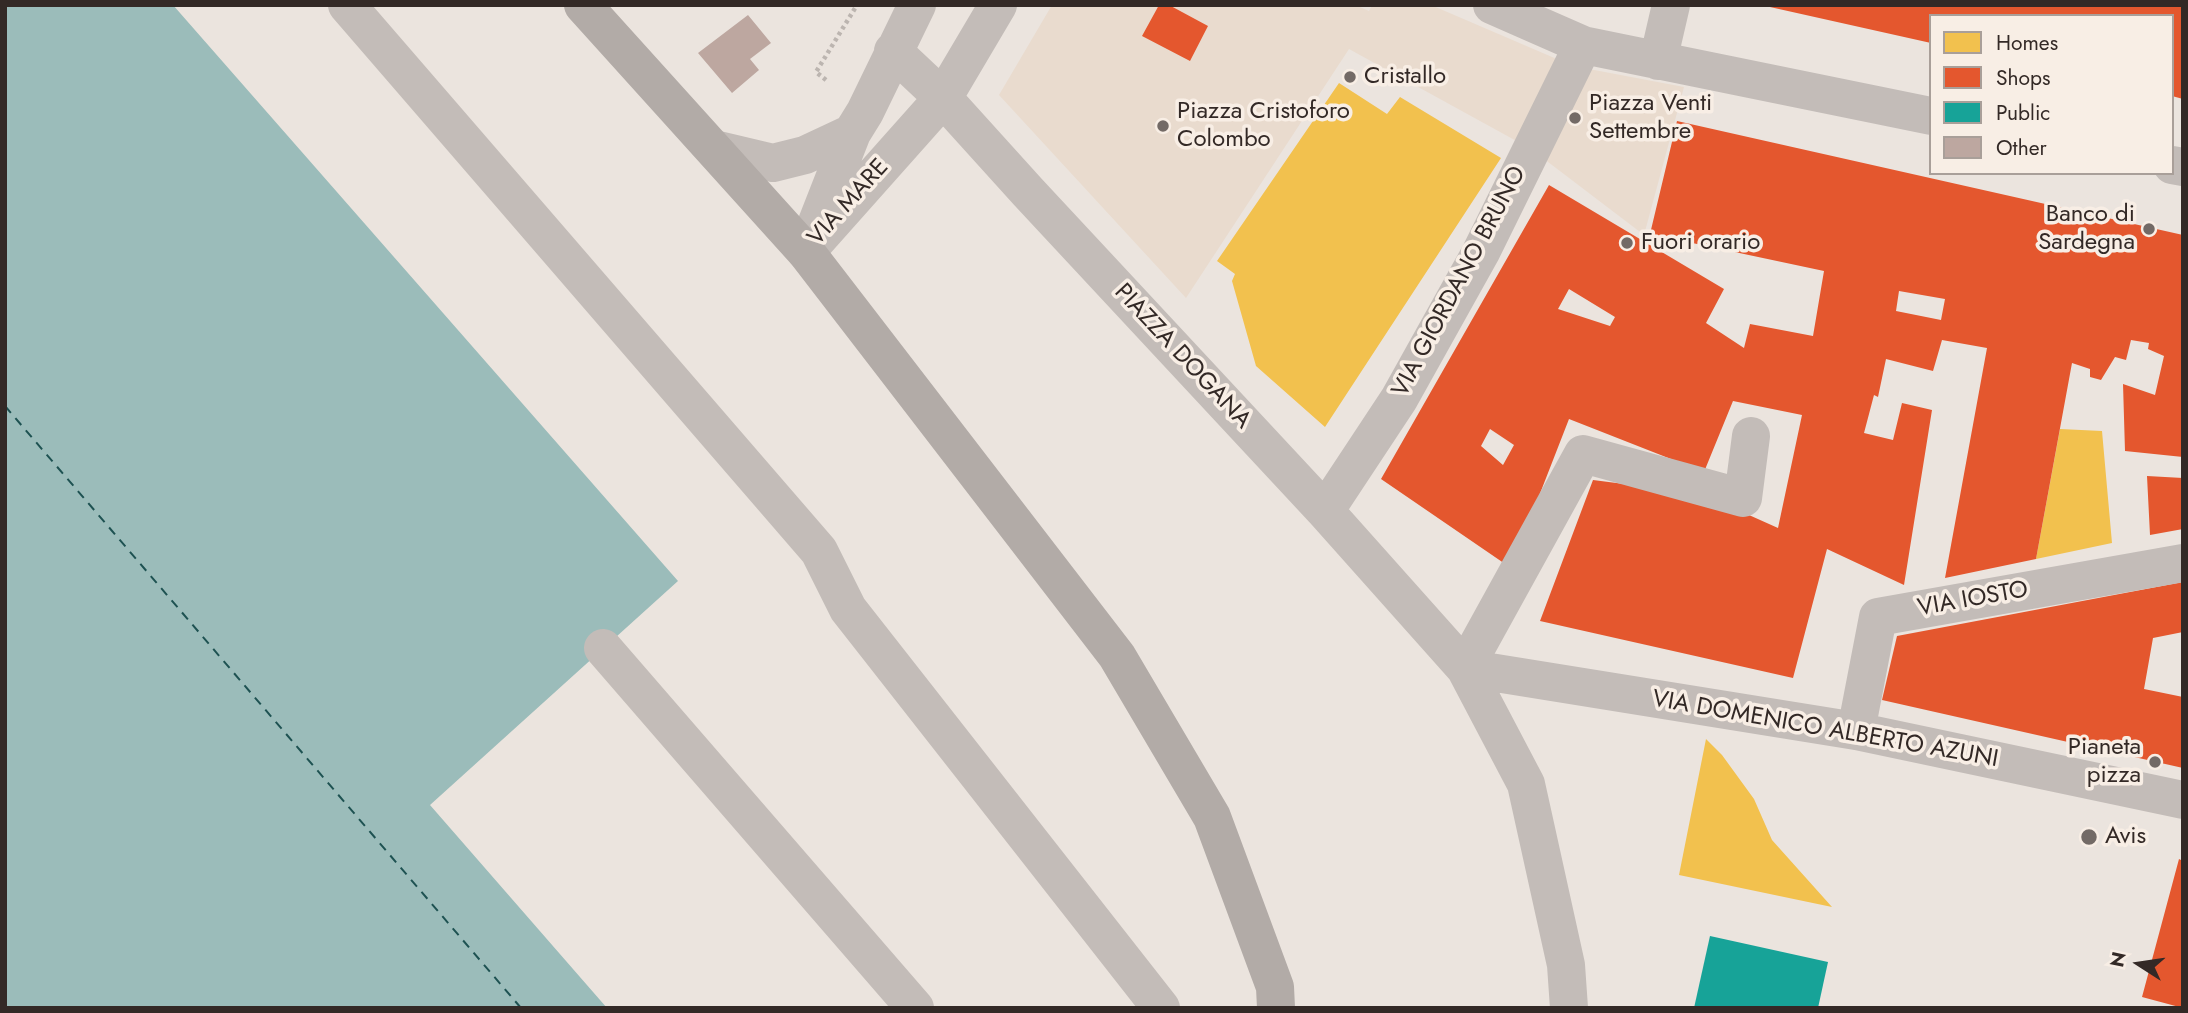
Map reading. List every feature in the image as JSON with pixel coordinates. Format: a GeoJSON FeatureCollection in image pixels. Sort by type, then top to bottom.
{"type":"FeatureCollection","features":[{"type":"Feature","properties":{"kind":"main road"},"geometry":{"type":"LineString","coordinates":[[583,5],[806,252],[1117,656],[1212,817],[1275,987],[1276,1008]]}},
{"type":"Feature","properties":{"kind":"street"},"geometry":{"type":"LineString","coordinates":[[347,5],[819,551],[848,608],[1161,1008]]}},
{"type":"Feature","properties":{"kind":"street","name":"VIA MARE"},"geometry":{"type":"LineString","coordinates":[[806,252],[852,133],[917,5]]}},
{"type":"Feature","properties":{"kind":"street","name":"VIA MARE"},"geometry":{"type":"LineString","coordinates":[[806,252],[943,98],[998,5]]}},
{"type":"Feature","properties":{"kind":"street"},"geometry":{"type":"LineString","coordinates":[[1492,5],[1583,46],[1929,116]]}},
{"type":"Feature","properties":{"kind":"street"},"geometry":{"type":"LineString","coordinates":[[1658,61],[1671,5]]}},
{"type":"Feature","properties":{"kind":"street","name":"VIA GIORDANO BRUNO"},"geometry":{"type":"LineString","coordinates":[[1325,511],[1399,399],[1481,252],[1583,46]]}},
{"type":"Feature","properties":{"kind":"street","name":"PIAZZA DOGANA"},"geometry":{"type":"LineString","coordinates":[[893,51],[943,98],[1325,511],[1465,668],[1526,784],[1566,965],[1569,1008]]}},
{"type":"Feature","properties":{"kind":"street"},"geometry":{"type":"LineString","coordinates":[[714,149],[773,163],[805,155],[852,133]]}},
{"type":"Feature","properties":{"kind":"street"},"geometry":{"type":"LineString","coordinates":[[1465,668],[1583,454],[1743,498],[1751,436]]}},
{"type":"Feature","properties":{"kind":"street","name":"VIA IOSTO"},"geometry":{"type":"LineString","coordinates":[[1856,732],[1878,617],[2183,563]]}},
{"type":"Feature","properties":{"kind":"street"},"geometry":{"type":"LineString","coordinates":[[603,648],[915,1008]]}},
{"type":"Feature","properties":{"kind":"street","name":"VIA DOMENICO ALBERTO AZUNI"},"geometry":{"type":"LineString","coordinates":[[1465,668],[1856,732],[2183,800]]}},
{"type":"Feature","properties":{"kind":"shaded area","name":"Piazza Cristoforo Colombo"},"geometry":{"type":"Polygon","coordinates":[[[1052,5],[1355,5],[1369,11],[1372,5],[1431,5],[1573,66],[1684,87],[1644,235],[1531,149],[1349,49],[1186,298],[999,95],[1052,5]]]}},
{"type":"Feature","properties":{"kind":"water"},"geometry":{"type":"Polygon","coordinates":[[[5,5],[173,5],[678,581],[430,805],[607,1008],[5,1008],[5,5]]]}},
{"type":"Feature","properties":{"kind":"building: Homes"},"geometry":{"type":"Polygon","coordinates":[[[1339,83],[1387,114],[1400,97],[1501,158],[1325,427],[1256,366],[1232,281],[1235,274],[1217,261],[1339,83]]]}},
{"type":"Feature","properties":{"kind":"building: Homes"},"geometry":{"type":"Polygon","coordinates":[[[2060,429],[2102,431],[2112,543],[2036,559],[2060,429]]]}},
{"type":"Feature","properties":{"kind":"building: Homes"},"geometry":{"type":"Polygon","coordinates":[[[1706,739],[1722,755],[1754,799],[1772,840],[1832,907],[1679,875],[1706,739]]]}},
{"type":"Feature","properties":{"kind":"building: Shops"},"geometry":{"type":"Polygon","coordinates":[[[1159,5],[1169,5],[1208,26],[1190,61],[1142,36],[1159,5]]]}},
{"type":"Feature","properties":{"kind":"building: Shops"},"geometry":{"type":"Polygon","coordinates":[[[1761,5],[2183,5],[2183,99],[2174,97],[2174,14],[1929,14],[1929,43],[1761,5]]]}},
{"type":"Feature","properties":{"kind":"building: Shops"},"geometry":{"type":"Polygon","coordinates":[[[1677,121],[2183,235],[2183,457],[2125,451],[2123,384],[2155,395],[2164,356],[2148,349],[2149,343],[2131,340],[2126,360],[2115,357],[2101,380],[2090,377],[2090,369],[2072,363],[2036,559],[1945,578],[1987,348],[1942,340],[1933,371],[1886,359],[1878,397],[1874,395],[1864,433],[1893,440],[1902,403],[1932,410],[1904,585],[1827,549],[1793,678],[1540,621],[1593,480],[1702,494],[1778,528],[1802,415],[1733,401],[1704,472],[1569,419],[1511,568],[1381,479],[1549,185],[1724,289],[1706,323],[1744,348],[1750,324],[1813,336],[1824,271],[1650,234],[1677,121]],[[1569,289],[1558,309],[1610,326],[1615,317],[1569,289]],[[1899,291],[1896,311],[1941,320],[1945,299],[1899,291]],[[1490,429],[1481,446],[1503,465],[1514,445],[1490,429]]]}},
{"type":"Feature","properties":{"kind":"building: Shops"},"geometry":{"type":"Polygon","coordinates":[[[2147,476],[2183,478],[2183,529],[2150,535],[2147,476]]]}},
{"type":"Feature","properties":{"kind":"building: Shops"},"geometry":{"type":"Polygon","coordinates":[[[2183,582],[2183,632],[2153,638],[2144,689],[2183,697],[2183,768],[1882,700],[1897,636],[2183,582]]]}},
{"type":"Feature","properties":{"kind":"building: Shops"},"geometry":{"type":"Polygon","coordinates":[[[2179,859],[2183,861],[2183,1008],[2142,997],[2179,859]]]}},
{"type":"Feature","properties":{"kind":"building: Public"},"geometry":{"type":"Polygon","coordinates":[[[1710,936],[1828,962],[1818,1008],[1694,1008],[1710,936]]]}},
{"type":"Feature","properties":{"kind":"building: Other"},"geometry":{"type":"Polygon","coordinates":[[[748,15],[771,43],[750,59],[759,70],[732,93],[698,53],[748,15]]]}},
{"type":"Feature","properties":{"kind":"ferry route"},"geometry":{"type":"LineString","coordinates":[[5,406],[521,1008]]}},
{"type":"Feature","properties":{"kind":"place","name":"Cristallo"},"geometry":{"type":"Point","coordinates":[1350,77]}},
{"type":"Feature","properties":{"kind":"place","name":"Piazza Venti Settembre"},"geometry":{"type":"Point","coordinates":[1575,118]}},
{"type":"Feature","properties":{"kind":"place","name":"Piazza Cristoforo Colombo"},"geometry":{"type":"Point","coordinates":[1163,126]}},
{"type":"Feature","properties":{"kind":"place","name":"Banco di Sardegna"},"geometry":{"type":"Point","coordinates":[2149,229]}},
{"type":"Feature","properties":{"kind":"place","name":"Fuori orario"},"geometry":{"type":"Point","coordinates":[1627,243]}},
{"type":"Feature","properties":{"kind":"place","name":"Pianeta pizza"},"geometry":{"type":"Point","coordinates":[2155,762]}},
{"type":"Feature","properties":{"kind":"place","name":"Avis"},"geometry":{"type":"Point","coordinates":[2089,837]}}]}
